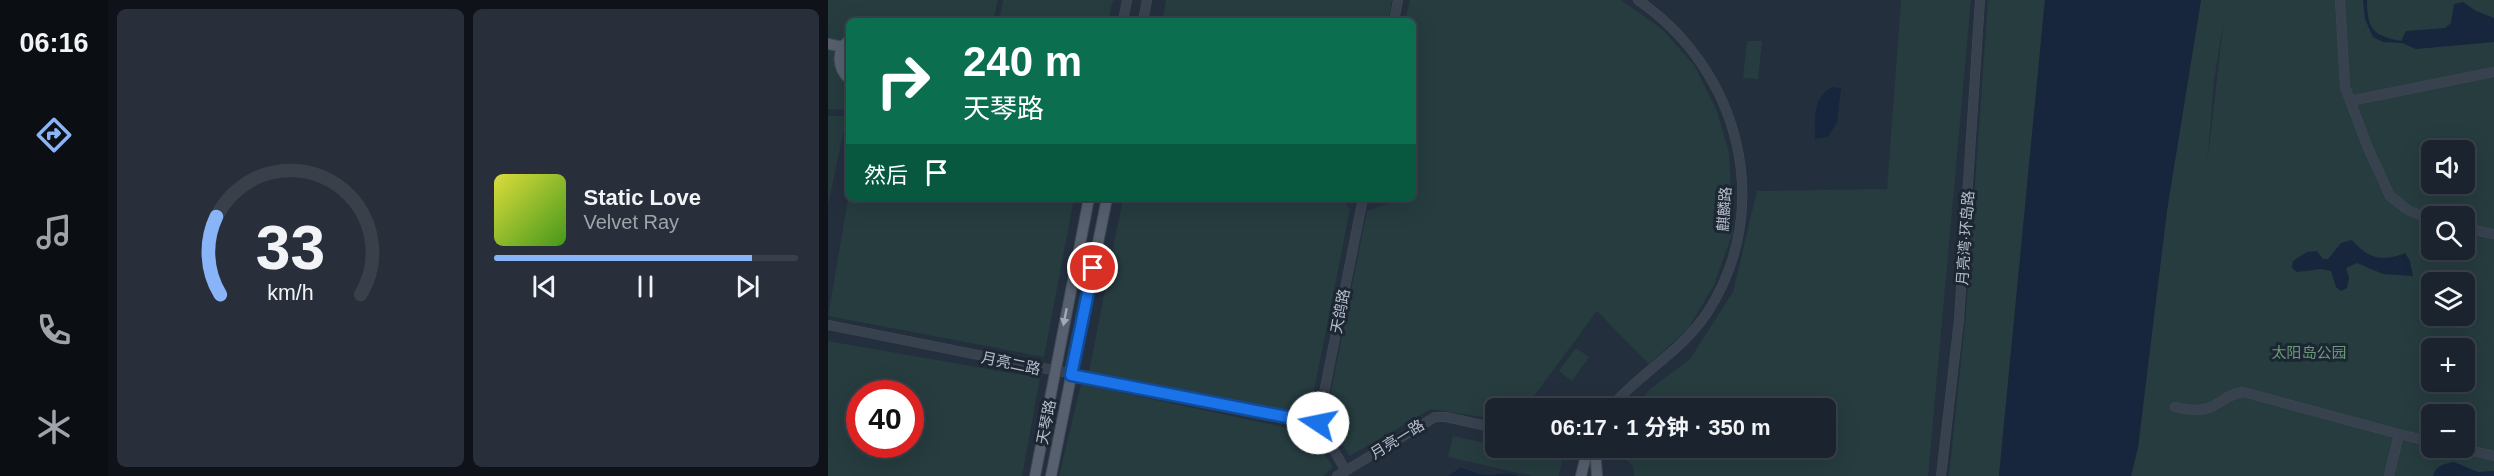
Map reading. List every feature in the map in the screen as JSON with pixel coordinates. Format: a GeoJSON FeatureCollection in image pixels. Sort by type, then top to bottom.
{"type":"FeatureCollection","features":[{"type":"Feature","properties":{"kind":"main road"},"geometry":{"type":"LineString","coordinates":[[828,44],[846,43],[840,63],[846,74]]}},
{"type":"Feature","properties":{"kind":"main road"},"geometry":{"type":"LineString","coordinates":[[828,61],[840,63]]}},
{"type":"Feature","properties":{"kind":"main road","name":"天琴路"},"geometry":{"type":"LineString","coordinates":[[1035,476],[1088,201]]}},
{"type":"Feature","properties":{"kind":"main road","name":"天琴路"},"geometry":{"type":"LineString","coordinates":[[1051,476],[1106,201]]}},
{"type":"Feature","properties":{"kind":"main road"},"geometry":{"type":"LineString","coordinates":[[1581,476],[1586,458]]}},
{"type":"Feature","properties":{"kind":"main road"},"geometry":{"type":"LineString","coordinates":[[1592,458],[1597,476]]}},
{"type":"Feature","properties":{"kind":"street"},"geometry":{"type":"LineString","coordinates":[[1124,18],[1127,0]]}},
{"type":"Feature","properties":{"kind":"street"},"geometry":{"type":"LineString","coordinates":[[1144,18],[1147,0]]}},
{"type":"Feature","properties":{"kind":"street"},"geometry":{"type":"LineString","coordinates":[[1395,18],[1398,0]]}},
{"type":"Feature","properties":{"kind":"street","name":"麒麟路"},"geometry":{"type":"LineString","coordinates":[[1621,398],[1684,343],[1707,312],[1723,283],[1734,253],[1741,212],[1741,174],[1736,142],[1722,96],[1705,66],[1681,35],[1638,0]]}},
{"type":"Feature","properties":{"kind":"street","name":"月亮湾·环岛路"},"geometry":{"type":"LineString","coordinates":[[1941,476],[1959,320],[1980,0]]}},
{"type":"Feature","properties":{"kind":"street"},"geometry":{"type":"LineString","coordinates":[[2340,0],[2345,87],[2350,101],[2390,196],[2408,210],[2421,215]]}},
{"type":"Feature","properties":{"kind":"street"},"geometry":{"type":"LineString","coordinates":[[2350,101],[2494,72]]}},
{"type":"Feature","properties":{"kind":"street","name":"天鸽路"},"geometry":{"type":"LineString","coordinates":[[1318,423],[1362,201]]}},
{"type":"Feature","properties":{"kind":"street"},"geometry":{"type":"LineString","coordinates":[[2475,230],[2494,234]]}},
{"type":"Feature","properties":{"kind":"street","name":"月亮二路"},"geometry":{"type":"LineString","coordinates":[[828,325],[1318,423]]}},
{"type":"Feature","properties":{"kind":"street"},"geometry":{"type":"LineString","coordinates":[[2175,407],[2190,410],[2211,407],[2232,393],[2243,392],[2421,439]]}},
{"type":"Feature","properties":{"kind":"street","name":"月亮一路"},"geometry":{"type":"LineString","coordinates":[[1342,473],[1435,417],[1446,417],[1485,426]]}},
{"type":"Feature","properties":{"kind":"street"},"geometry":{"type":"LineString","coordinates":[[1318,423],[1342,473]]}},
{"type":"Feature","properties":{"kind":"street"},"geometry":{"type":"LineString","coordinates":[[2389,476],[2399,434]]}},
{"type":"Feature","properties":{"kind":"street"},"geometry":{"type":"LineString","coordinates":[[2475,452],[2494,456]]}},
{"type":"Feature","properties":{"kind":"green space"},"geometry":{"type":"Polygon","coordinates":[[[828,0],[998,0],[994,18],[846,18],[846,110],[828,109],[828,0]]]}},
{"type":"Feature","properties":{"kind":"green space"},"geometry":{"type":"Polygon","coordinates":[[[1003,0],[1113,0],[1109,18],[1000,18],[1003,0]]]}},
{"type":"Feature","properties":{"kind":"green space"},"geometry":{"type":"Polygon","coordinates":[[[1166,0],[1392,0],[1389,18],[1163,18],[1166,0]]]}},
{"type":"Feature","properties":{"kind":"green space"},"geometry":{"type":"Polygon","coordinates":[[[1410,0],[1621,0],[1662,29],[1694,65],[1717,111],[1729,153],[1733,232],[1714,285],[1688,329],[1649,364],[1597,311],[1532,398],[1485,398],[1485,417],[1431,409],[1350,456],[1325,421],[1367,211],[1391,201],[1416,201],[1416,18],[1406,18],[1410,0]]]}},
{"type":"Feature","properties":{"kind":"green space"},"geometry":{"type":"Polygon","coordinates":[[[1901,0],[1971,0],[1928,476],[1634,476],[1633,467],[1624,458],[1836,458],[1836,398],[1643,398],[1650,389],[1690,359],[1733,292],[1757,191],[1887,189],[1901,0]]]}},
{"type":"Feature","properties":{"kind":"green space"},"geometry":{"type":"Polygon","coordinates":[[[1988,0],[2045,0],[1999,476],[1949,476],[1966,313],[1988,0]]]}},
{"type":"Feature","properties":{"kind":"green space","name":"太阳岛公园"},"geometry":{"type":"Polygon","coordinates":[[[2201,0],[2494,0],[2494,476],[2131,476],[2138,447],[2167,210],[2201,0]],[[2224,18],[2214,80],[2207,165],[2224,18]]]}},
{"type":"Feature","properties":{"kind":"green space"},"geometry":{"type":"Polygon","coordinates":[[[1747,41],[1762,41],[1758,79],[1743,78],[1747,41]]]}},
{"type":"Feature","properties":{"kind":"green space"},"geometry":{"type":"Polygon","coordinates":[[[828,116],[846,116],[846,121],[828,205],[828,116]]]}},
{"type":"Feature","properties":{"kind":"green space"},"geometry":{"type":"Polygon","coordinates":[[[848,201],[1073,201],[1044,357],[828,316],[848,201]]]}},
{"type":"Feature","properties":{"kind":"green space"},"geometry":{"type":"Polygon","coordinates":[[[1122,201],[1344,201],[1350,209],[1311,406],[1304,405],[1302,414],[1089,372],[1122,201]]]}},
{"type":"Feature","properties":{"kind":"green space"},"geometry":{"type":"Polygon","coordinates":[[[828,341],[1040,378],[1022,476],[828,476],[828,341]]]}},
{"type":"Feature","properties":{"kind":"green space"},"geometry":{"type":"Polygon","coordinates":[[[1576,348],[1589,357],[1572,381],[1559,371],[1576,348]]]}},
{"type":"Feature","properties":{"kind":"green space"},"geometry":{"type":"Polygon","coordinates":[[[1081,384],[1311,433],[1333,467],[1323,476],[1059,476],[1081,384]]]}},
{"type":"Feature","properties":{"kind":"green space"},"geometry":{"type":"Polygon","coordinates":[[[1453,436],[1485,443],[1485,458],[1562,460],[1559,476],[1533,476],[1448,457],[1453,436]]]}},
{"type":"Feature","properties":{"kind":"water"},"geometry":{"type":"Polygon","coordinates":[[[2045,0],[2201,0],[2167,210],[2138,447],[2131,476],[1999,476],[2045,0]]]}},
{"type":"Feature","properties":{"kind":"water"},"geometry":{"type":"Polygon","coordinates":[[[2363,0],[2367,0],[2370,24],[2384,37],[2401,41],[2406,31],[2445,28],[2451,23],[2454,4],[2463,2],[2476,11],[2494,18],[2494,42],[2416,49],[2402,43],[2383,42],[2373,37],[2365,19],[2363,0]]]}},
{"type":"Feature","properties":{"kind":"water"},"geometry":{"type":"Polygon","coordinates":[[[1832,87],[1841,88],[1837,122],[1828,137],[1815,139],[1815,116],[1818,103],[1832,87]]]}},
{"type":"Feature","properties":{"kind":"water"},"geometry":{"type":"Polygon","coordinates":[[[2352,240],[2364,251],[2376,257],[2383,258],[2405,253],[2410,261],[2413,276],[2383,274],[2357,263],[2346,268],[2349,278],[2347,288],[2341,291],[2336,287],[2331,271],[2321,269],[2297,272],[2292,268],[2293,261],[2307,252],[2317,251],[2323,259],[2328,259],[2341,243],[2352,240]]]}},
{"type":"Feature","properties":{"kind":"water"},"geometry":{"type":"Polygon","coordinates":[[[2454,462],[2478,472],[2494,471],[2494,476],[2433,476],[2438,467],[2454,462]]]}},
{"type":"Feature","properties":{"kind":"water"},"geometry":{"type":"Polygon","coordinates":[[[1460,468],[1484,475],[1518,476],[1448,476],[1460,468]]]}},
{"type":"Feature","properties":{"kind":"route"},"geometry":{"type":"LineString","coordinates":[[1093,268],[1071,375],[1318,423]]}}]}
